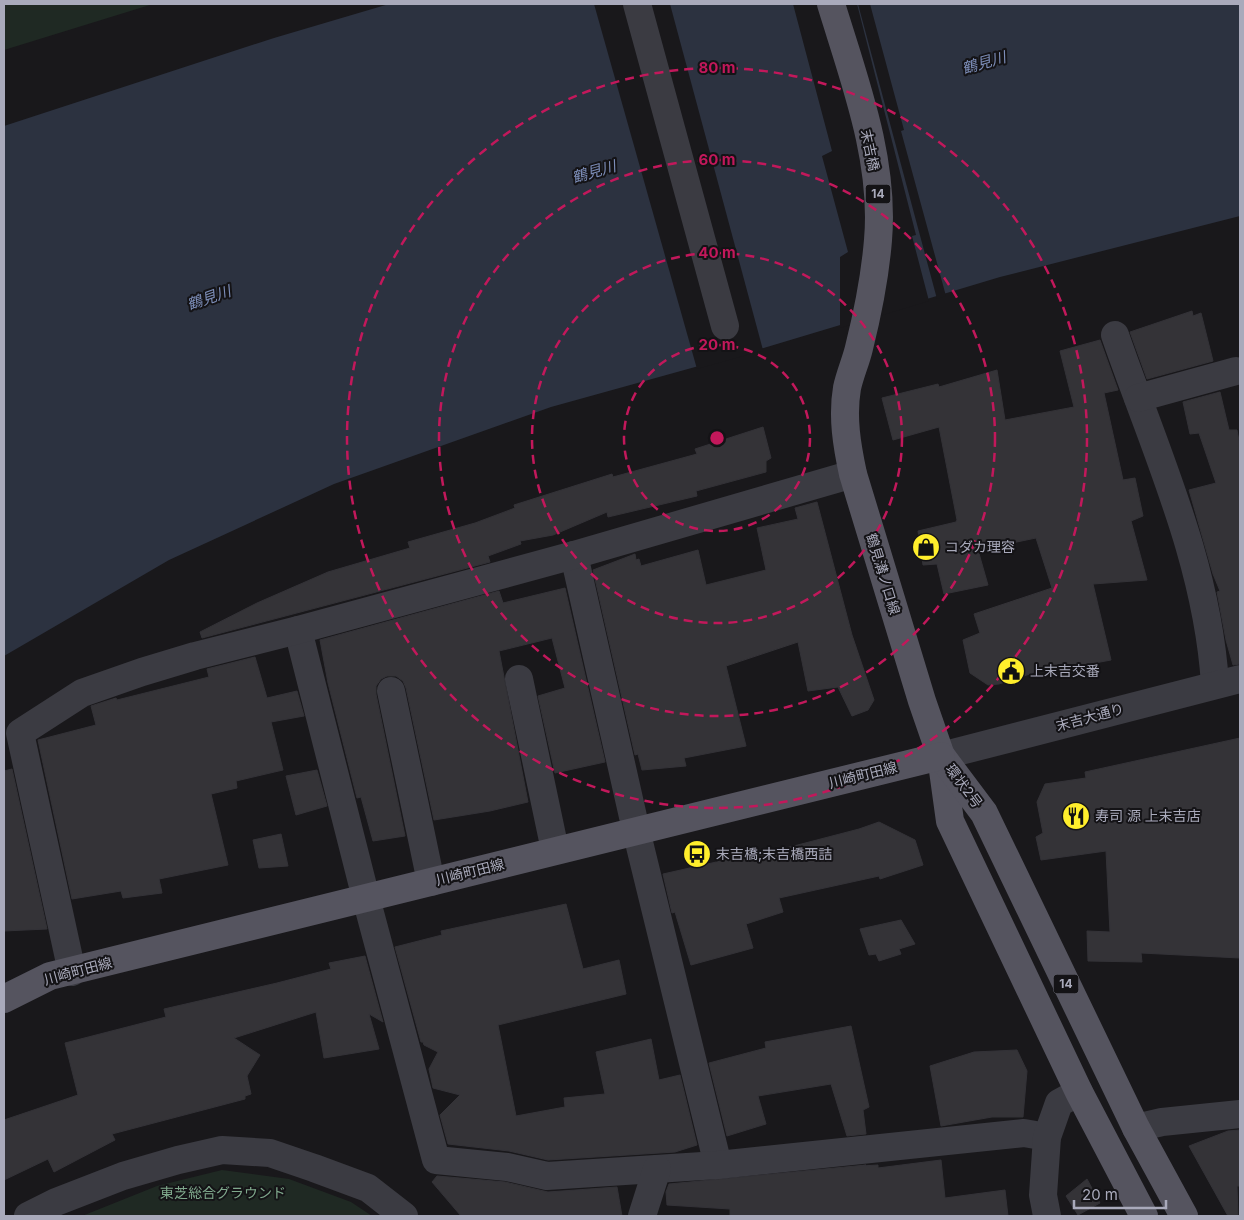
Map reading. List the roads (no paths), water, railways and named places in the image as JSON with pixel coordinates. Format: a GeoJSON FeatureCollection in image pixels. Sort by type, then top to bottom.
{"type":"FeatureCollection","features":[{"type":"Feature","properties":{"kind":"main road","name":"末吉橋"},"geometry":{"type":"LineString","coordinates":[[831,4],[870,144],[878,190],[878,238],[874,276],[867,313],[847,388]]}},
{"type":"Feature","properties":{"kind":"main road","name":"鶴見溝ノ口線"},"geometry":{"type":"LineString","coordinates":[[847,388],[846,442],[853,474],[922,701],[941,756]]}},
{"type":"Feature","properties":{"kind":"main road","name":"川崎町田線"},"geometry":{"type":"LineString","coordinates":[[4,999],[50,976],[941,756]]}},
{"type":"Feature","properties":{"kind":"main road","name":"環状2号"},"geometry":{"type":"LineString","coordinates":[[941,756],[950,821],[1079,1092],[1144,1216]]}},
{"type":"Feature","properties":{"kind":"main road","name":"環状2号"},"geometry":{"type":"LineString","coordinates":[[941,756],[984,813],[1136,1128],[1184,1216]]}},
{"type":"Feature","properties":{"kind":"street"},"geometry":{"type":"LineString","coordinates":[[637,4],[725,326]]}},
{"type":"Feature","properties":{"kind":"street"},"geometry":{"type":"LineString","coordinates":[[1115,335],[1170,479],[1195,566],[1212,641],[1228,681]]}},
{"type":"Feature","properties":{"kind":"street"},"geometry":{"type":"LineString","coordinates":[[1138,398],[1236,371]]}},
{"type":"Feature","properties":{"kind":"street"},"geometry":{"type":"LineString","coordinates":[[72,972],[20,733],[82,693],[195,656],[574,555],[853,474]]}},
{"type":"Feature","properties":{"kind":"street"},"geometry":{"type":"LineString","coordinates":[[574,555],[636,830],[718,1165]]}},
{"type":"Feature","properties":{"kind":"street"},"geometry":{"type":"LineString","coordinates":[[298,630],[366,898],[436,1160],[507,1167],[547,1176],[718,1165],[1024,1134],[1047,1137]]}},
{"type":"Feature","properties":{"kind":"street"},"geometry":{"type":"LineString","coordinates":[[519,679],[555,850]]}},
{"type":"Feature","properties":{"kind":"street","name":"末吉大通り"},"geometry":{"type":"LineString","coordinates":[[941,756],[1228,681]]}},
{"type":"Feature","properties":{"kind":"street"},"geometry":{"type":"LineString","coordinates":[[391,691],[431,882]]}},
{"type":"Feature","properties":{"kind":"street"},"geometry":{"type":"LineString","coordinates":[[1047,1216],[1043,1195],[1047,1137],[1059,1103],[1079,1092]]}},
{"type":"Feature","properties":{"kind":"street"},"geometry":{"type":"LineString","coordinates":[[1136,1128],[1162,1122],[1240,1114]]}},
{"type":"Feature","properties":{"kind":"street"},"geometry":{"type":"LineString","coordinates":[[28,1216],[56,1202],[123,1176],[178,1160],[222,1150],[270,1153],[314,1168],[368,1188],[404,1216]]}},
{"type":"Feature","properties":{"kind":"street"},"geometry":{"type":"LineString","coordinates":[[642,1216],[657,1169]]}},
{"type":"Feature","properties":{"kind":"water","name":"鶴見川"},"geometry":{"type":"Polygon","coordinates":[[[389,4],[1240,4],[1240,216],[1000,277],[760,349],[551,407],[334,484],[169,560],[4,656],[4,126],[274,38],[389,4]]]}},
{"type":"Feature","properties":{"kind":"place","name":"コダカ理容"},"geometry":{"type":"Point","coordinates":[926,547]}},
{"type":"Feature","properties":{"kind":"place","name":"上末吉交番"},"geometry":{"type":"Point","coordinates":[1011,671]}},
{"type":"Feature","properties":{"kind":"place","name":"寿司 源 上末吉店"},"geometry":{"type":"Point","coordinates":[1076,816]}},
{"type":"Feature","properties":{"kind":"place","name":"末吉橋;末吉橋西詰"},"geometry":{"type":"Point","coordinates":[697,854]}},
{"type":"Feature","properties":{"kind":"park label","name":"東芝総合グラウンド"},"geometry":{"type":"Point","coordinates":[223,1193]}}]}
